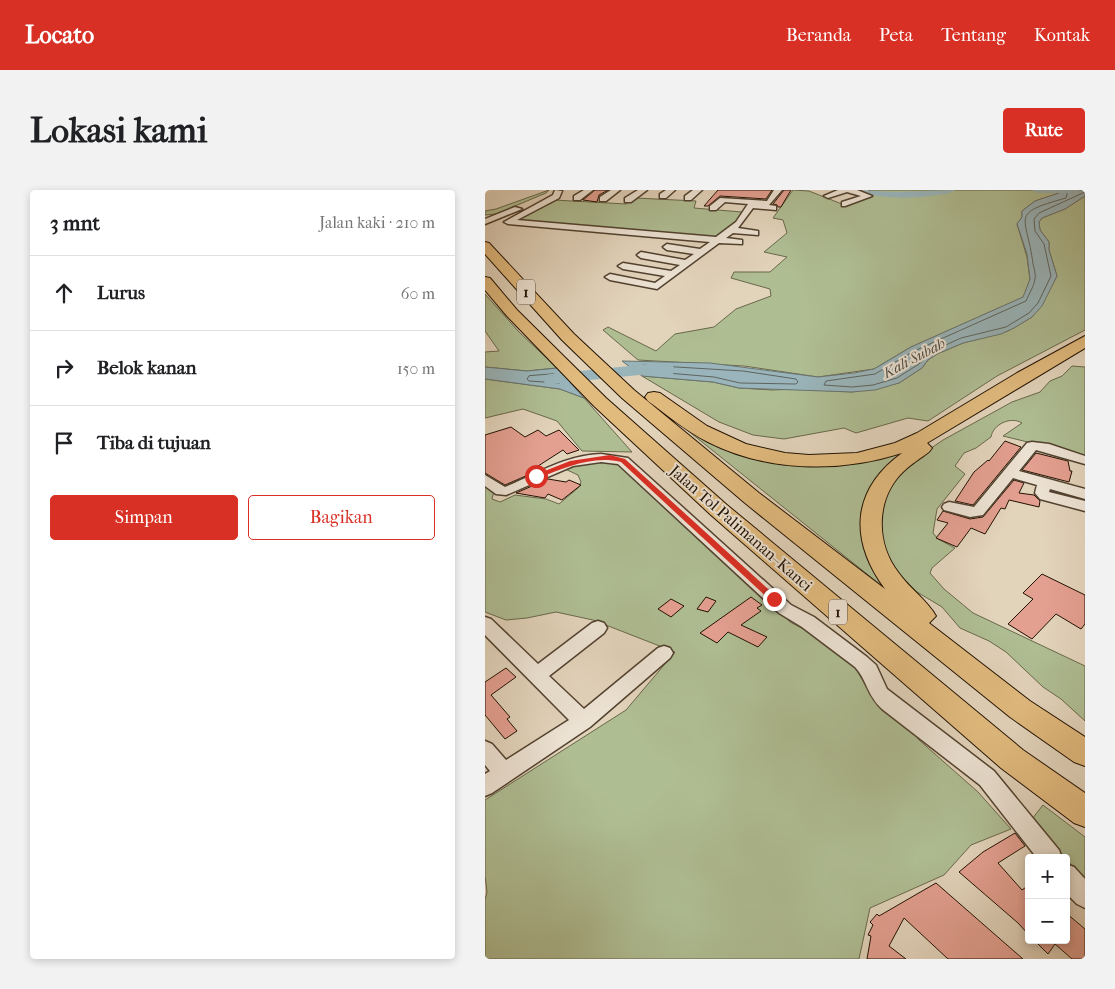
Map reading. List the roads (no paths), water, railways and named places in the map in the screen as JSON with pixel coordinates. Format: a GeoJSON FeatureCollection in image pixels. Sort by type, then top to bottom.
{"type":"FeatureCollection","features":[{"type":"Feature","properties":{"kind":"highway","name":"Jalan Tol Palimanan–Kanci"},"geometry":{"type":"LineString","coordinates":[[485,246],[574,336],[752,498],[1020,708],[1085,753]]}},
{"type":"Feature","properties":{"kind":"highway","name":"Jalan Tol Palimanan–Kanci"},"geometry":{"type":"LineString","coordinates":[[485,282],[512,313],[600,402],[719,510],[1012,759],[1085,812]]}},
{"type":"Feature","properties":{"kind":"highway"},"geometry":{"type":"LineString","coordinates":[[635,391],[716,438],[742,449],[800,460],[854,459],[884,453],[920,439],[1085,341]]}},
{"type":"Feature","properties":{"kind":"highway"},"geometry":{"type":"LineString","coordinates":[[1044,724],[906,600],[886,575],[876,556],[869,524],[876,494],[886,478],[902,462],[1049,371],[1085,352]]}},
{"type":"Feature","properties":{"kind":"highway"},"geometry":{"type":"LineString","coordinates":[[1012,759],[1085,824]]}},
{"type":"Feature","properties":{"kind":"street"},"geometry":{"type":"LineString","coordinates":[[577,198],[589,190]]}},
{"type":"Feature","properties":{"kind":"street"},"geometry":{"type":"LineString","coordinates":[[603,199],[616,190]]}},
{"type":"Feature","properties":{"kind":"street"},"geometry":{"type":"LineString","coordinates":[[628,200],[643,190]]}},
{"type":"Feature","properties":{"kind":"street"},"geometry":{"type":"LineString","coordinates":[[663,196],[671,190]]}},
{"type":"Feature","properties":{"kind":"street"},"geometry":{"type":"LineString","coordinates":[[689,198],[699,190]]}},
{"type":"Feature","properties":{"kind":"street"},"geometry":{"type":"LineString","coordinates":[[713,208],[722,200],[747,200],[769,203],[778,190]]}},
{"type":"Feature","properties":{"kind":"street"},"geometry":{"type":"LineString","coordinates":[[828,196],[845,190]]}},
{"type":"Feature","properties":{"kind":"street"},"geometry":{"type":"LineString","coordinates":[[845,204],[868,196],[849,190]]}},
{"type":"Feature","properties":{"kind":"street"},"geometry":{"type":"LineString","coordinates":[[485,222],[559,191]]}},
{"type":"Feature","properties":{"kind":"street"},"geometry":{"type":"LineString","coordinates":[[559,191],[555,196],[508,222],[739,242]]}},
{"type":"Feature","properties":{"kind":"street"},"geometry":{"type":"LineString","coordinates":[[609,277],[657,286],[740,222],[747,200]]}},
{"type":"Feature","properties":{"kind":"street"},"geometry":{"type":"LineString","coordinates":[[744,212],[751,205],[773,208]]}},
{"type":"Feature","properties":{"kind":"street"},"geometry":{"type":"LineString","coordinates":[[740,222],[755,219],[744,212]]}},
{"type":"Feature","properties":{"kind":"street"},"geometry":{"type":"LineString","coordinates":[[731,230],[755,233]]}},
{"type":"Feature","properties":{"kind":"street"},"geometry":{"type":"LineString","coordinates":[[667,247],[700,252]]}},
{"type":"Feature","properties":{"kind":"street"},"geometry":{"type":"LineString","coordinates":[[641,255],[687,263]]}},
{"type":"Feature","properties":{"kind":"street"},"geometry":{"type":"LineString","coordinates":[[623,266],[672,274]]}},
{"type":"Feature","properties":{"kind":"street"},"geometry":{"type":"LineString","coordinates":[[949,506],[970,512],[978,512],[1032,446],[1040,446],[1085,460]]}},
{"type":"Feature","properties":{"kind":"street"},"geometry":{"type":"LineString","coordinates":[[485,479],[505,492],[536,476],[572,462],[610,457],[623,461],[785,609],[808,622],[861,662],[869,670],[875,687],[889,703],[987,778],[1048,854]]}},
{"type":"Feature","properties":{"kind":"street"},"geometry":{"type":"LineString","coordinates":[[1010,474],[1085,494]]}},
{"type":"Feature","properties":{"kind":"street"},"geometry":{"type":"LineString","coordinates":[[1045,482],[1042,493],[1045,496],[1085,506]]}},
{"type":"Feature","properties":{"kind":"street"},"geometry":{"type":"LineString","coordinates":[[485,624],[583,721]]}},
{"type":"Feature","properties":{"kind":"street"},"geometry":{"type":"LineString","coordinates":[[537,676],[598,628]]}},
{"type":"Feature","properties":{"kind":"street"},"geometry":{"type":"LineString","coordinates":[[485,786],[583,721],[664,653]]}},
{"type":"Feature","properties":{"kind":"street"},"geometry":{"type":"LineString","coordinates":[[485,750],[504,774]]}},
{"type":"Feature","properties":{"kind":"street"},"geometry":{"type":"LineString","coordinates":[[1070,879],[1085,896]]}},
{"type":"Feature","properties":{"kind":"water","name":"Kali Subah"},"geometry":{"type":"Polygon","coordinates":[[[1068,190],[1085,190],[1085,196],[1065,209],[1042,218],[1039,222],[1040,230],[1049,242],[1049,250],[1057,276],[1042,306],[1032,317],[1001,334],[963,343],[937,354],[928,360],[922,368],[899,383],[875,390],[852,392],[739,388],[713,382],[642,376],[622,361],[710,363],[818,377],[874,369],[911,347],[1023,297],[1030,279],[1027,254],[1017,224],[1022,217],[1022,211],[1035,201],[1068,190]]]}},
{"type":"Feature","properties":{"kind":"water"},"geometry":{"type":"Polygon","coordinates":[[[485,367],[527,371],[557,368],[584,398],[560,389],[485,379],[485,367]]]}},
{"type":"Feature","properties":{"kind":"waterway"},"geometry":{"type":"LineString","coordinates":[[862,190],[896,196],[950,190]]}},
{"type":"Feature","properties":{"kind":"waterway"},"geometry":{"type":"LineString","coordinates":[[1037,190],[1075,190]]}},
{"type":"Feature","properties":{"kind":"waterway"},"geometry":{"type":"LineString","coordinates":[[551,379],[649,369],[667,370]]}}]}
